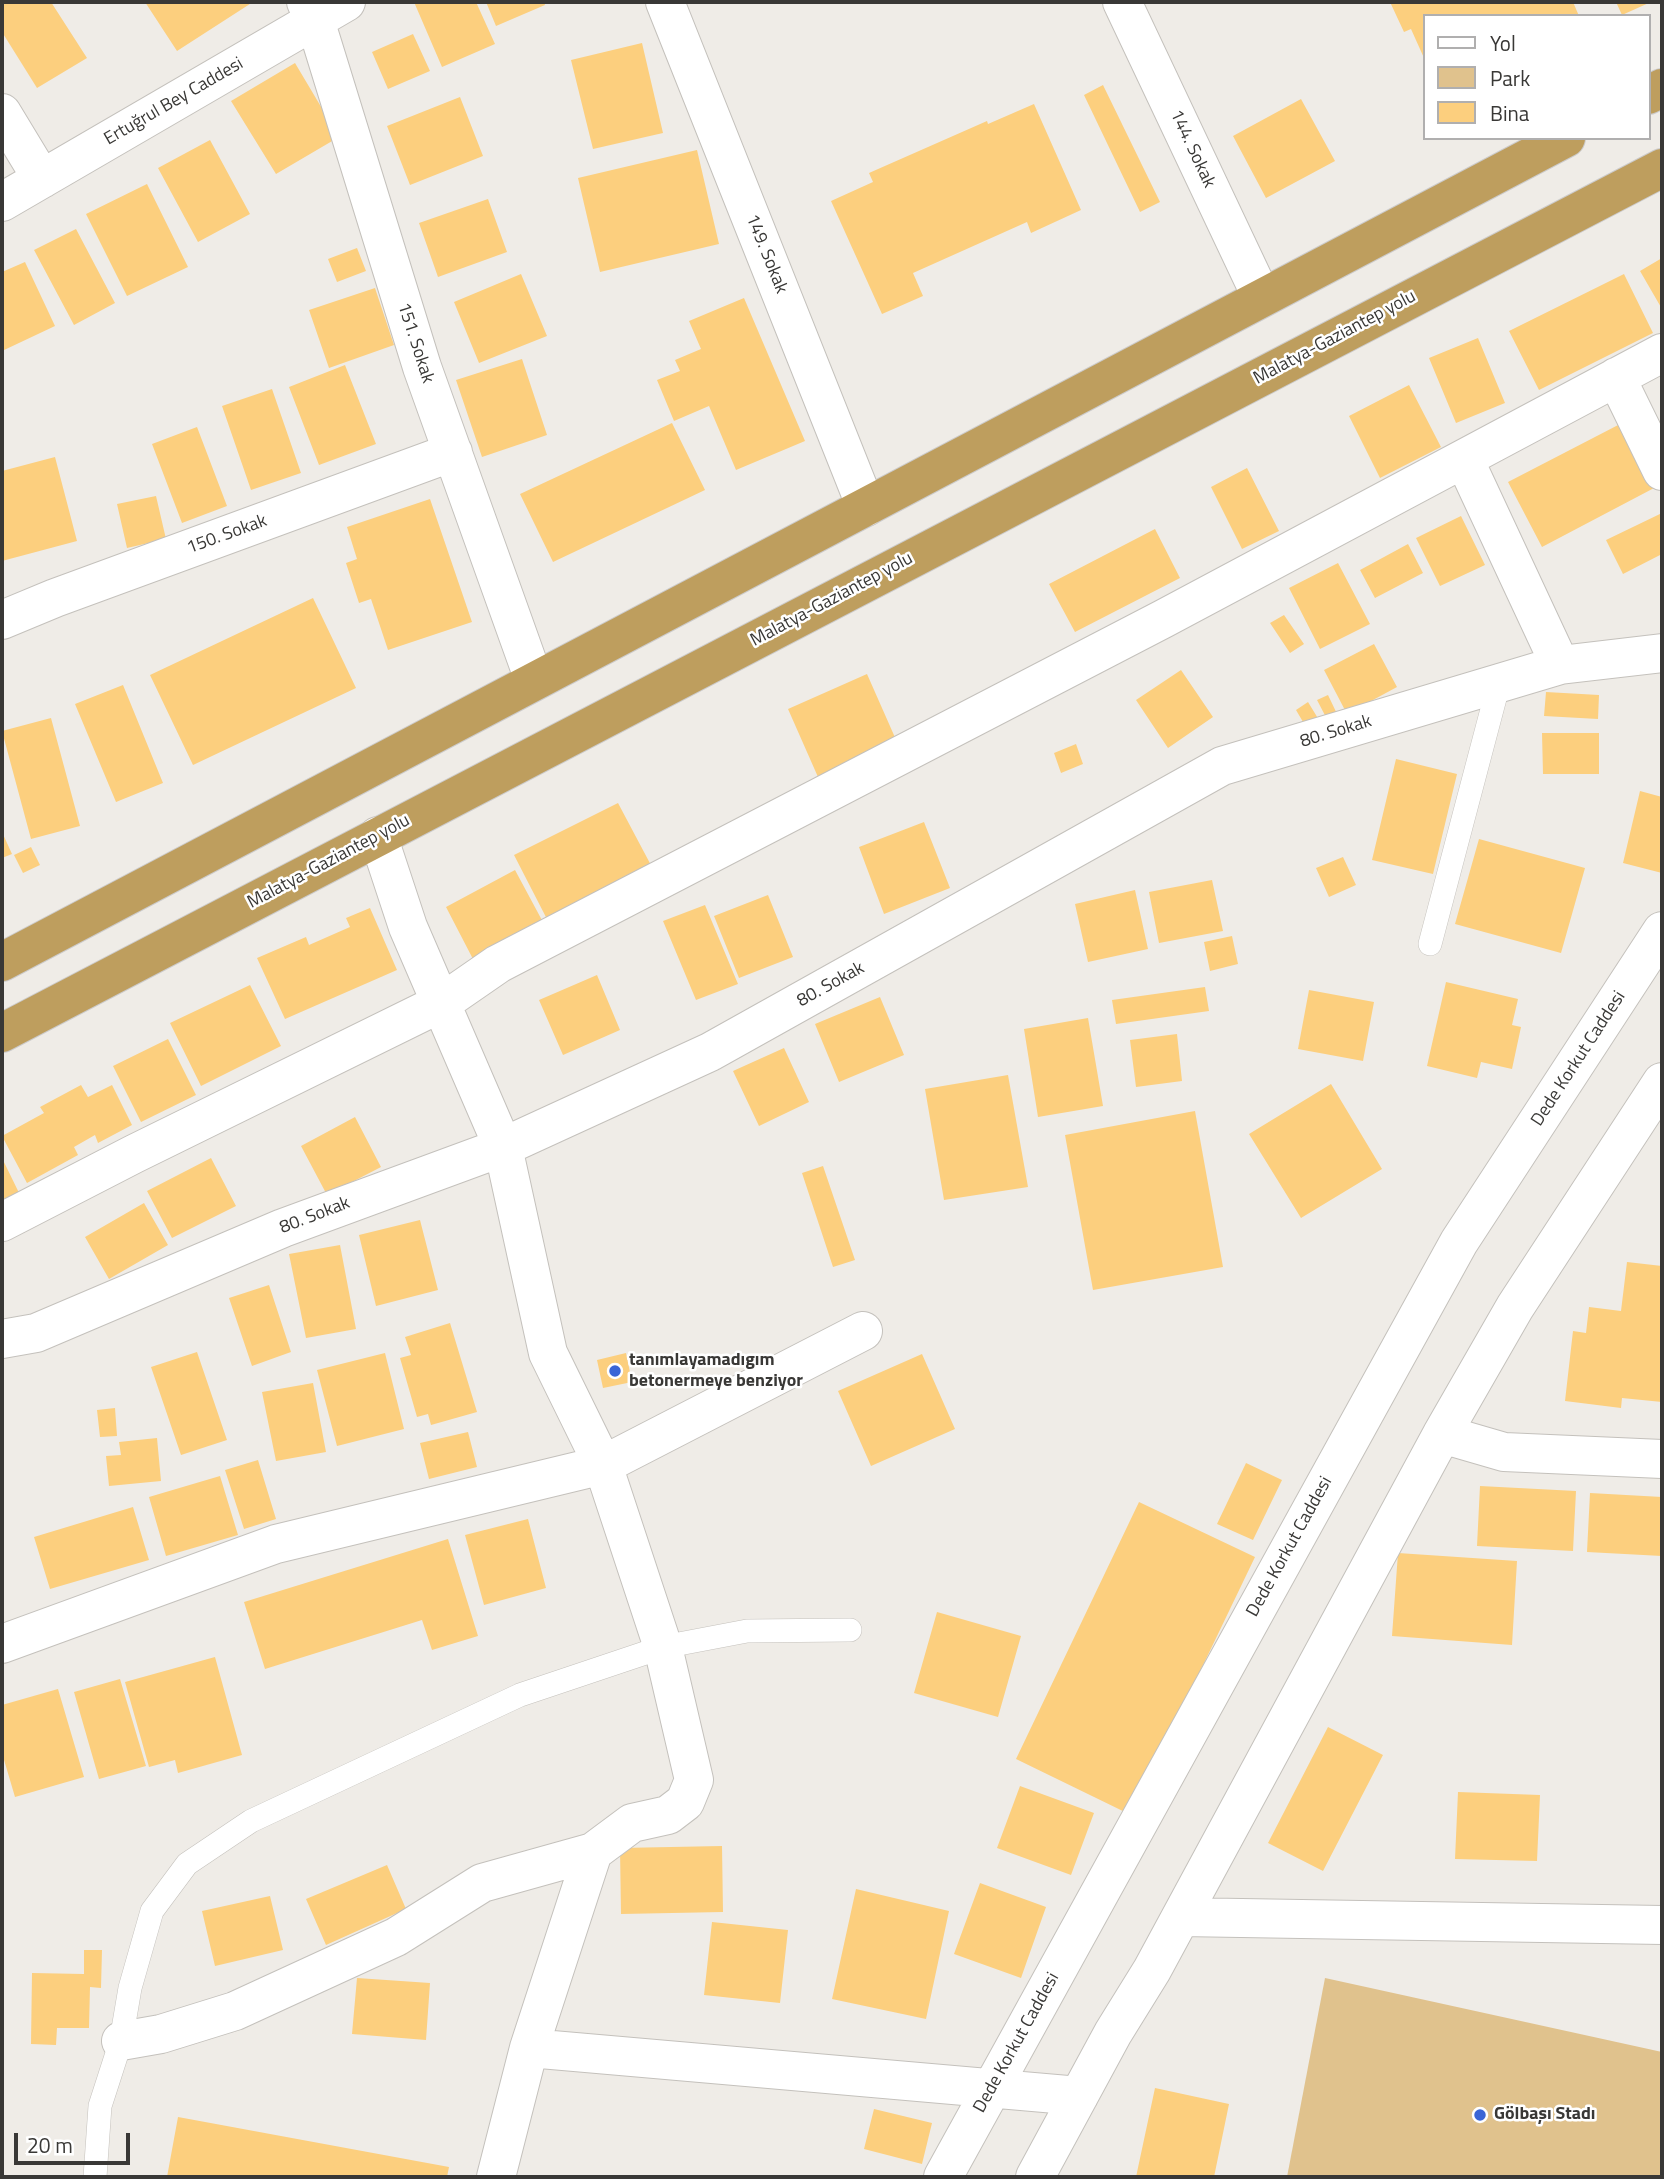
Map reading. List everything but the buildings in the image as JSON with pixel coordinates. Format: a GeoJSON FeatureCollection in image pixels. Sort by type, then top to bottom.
{"type":"FeatureCollection","features":[{"type":"Feature","properties":{"kind":"highway"},"geometry":{"type":"LineString","coordinates":[[2,962],[1261,296],[1562,140]]}},
{"type":"Feature","properties":{"kind":"highway","name":"Malatya-Gaziantep yolu"},"geometry":{"type":"LineString","coordinates":[[2,1032],[1662,168]]}},
{"type":"Feature","properties":{"kind":"street","name":"149. Sokak"},"geometry":{"type":"LineString","coordinates":[[665,2],[866,507]]}},
{"type":"Feature","properties":{"kind":"street","name":"144. Sokak"},"geometry":{"type":"LineString","coordinates":[[1122,2],[1261,296]]}},
{"type":"Feature","properties":{"kind":"street","name":"Ertuğrul Bey Caddesi"},"geometry":{"type":"LineString","coordinates":[[2,202],[322,8]]}},
{"type":"Feature","properties":{"kind":"street","name":"151. Sokak"},"geometry":{"type":"LineString","coordinates":[[322,8],[422,367],[534,680]]}},
{"type":"Feature","properties":{"kind":"street"},"geometry":{"type":"LineString","coordinates":[[2,113],[42,179]]}},
{"type":"Feature","properties":{"kind":"street"},"geometry":{"type":"LineString","coordinates":[[2,1222],[134,1154],[443,1003],[498,964],[1150,625],[1662,353]]}},
{"type":"Feature","properties":{"kind":"street"},"geometry":{"type":"LineString","coordinates":[[1616,377],[1662,471]]}},
{"type":"Feature","properties":{"kind":"street","name":"150. Sokak"},"geometry":{"type":"LineString","coordinates":[[2,620],[55,598],[453,452]]}},
{"type":"Feature","properties":{"kind":"street"},"geometry":{"type":"LineString","coordinates":[[1464,458],[1560,665]]}},
{"type":"Feature","properties":{"kind":"street","name":"80. Sokak"},"geometry":{"type":"LineString","coordinates":[[2,1339],[36,1333],[283,1228],[503,1147],[710,1052],[1222,766],[1560,665],[1662,653]]}},
{"type":"Feature","properties":{"kind":"street"},"geometry":{"type":"LineString","coordinates":[[121,2041],[161,2034],[235,2011],[396,1937],[482,1883],[593,1852],[632,1823],[668,1815],[685,1802],[694,1780],[663,1647],[603,1465],[548,1353],[503,1147],[408,927],[378,836]]}},
{"type":"Feature","properties":{"kind":"street","name":"Dede Korkut Caddesi"},"geometry":{"type":"LineString","coordinates":[[943,2177],[1459,1242],[1662,931]]}},
{"type":"Feature","properties":{"kind":"street"},"geometry":{"type":"LineString","coordinates":[[1035,2177],[1181,1917],[1442,1434],[1515,1307],[1662,1082]]}},
{"type":"Feature","properties":{"kind":"street"},"geometry":{"type":"LineString","coordinates":[[2,1644],[276,1544],[603,1465],[863,1331]]}},
{"type":"Feature","properties":{"kind":"street"},"geometry":{"type":"LineString","coordinates":[[1442,1434],[1504,1452],[1662,1459]]}},
{"type":"Feature","properties":{"kind":"street"},"geometry":{"type":"LineString","coordinates":[[496,2177],[529,2048],[593,1852]]}},
{"type":"Feature","properties":{"kind":"street"},"geometry":{"type":"LineString","coordinates":[[1181,1917],[1662,1925]]}},
{"type":"Feature","properties":{"kind":"street"},"geometry":{"type":"LineString","coordinates":[[529,2048],[993,2086],[1079,2096]]}},
{"type":"Feature","properties":{"kind":"lane"},"geometry":{"type":"LineString","coordinates":[[1430,944],[1499,683]]}},
{"type":"Feature","properties":{"kind":"lane"},"geometry":{"type":"LineString","coordinates":[[95,2177],[100,2106],[121,2041],[130,1989],[152,1911],[187,1864],[251,1821],[520,1695],[663,1647],[747,1630],[850,1630]]}},
{"type":"Feature","properties":{"kind":"green space","name":"Gölbaşı Stadı"},"geometry":{"type":"Polygon","coordinates":[[[1325,1978],[1662,2052],[1662,2177],[1287,2177],[1325,1978]]]}},
{"type":"Feature","properties":{"kind":"place","name":"tanımlayamadıgım betonermeye benziyor"},"geometry":{"type":"Point","coordinates":[615,1371]}},
{"type":"Feature","properties":{"kind":"place","name":"Gölbaşı Stadı"},"geometry":{"type":"Point","coordinates":[1480,2115]}}]}
